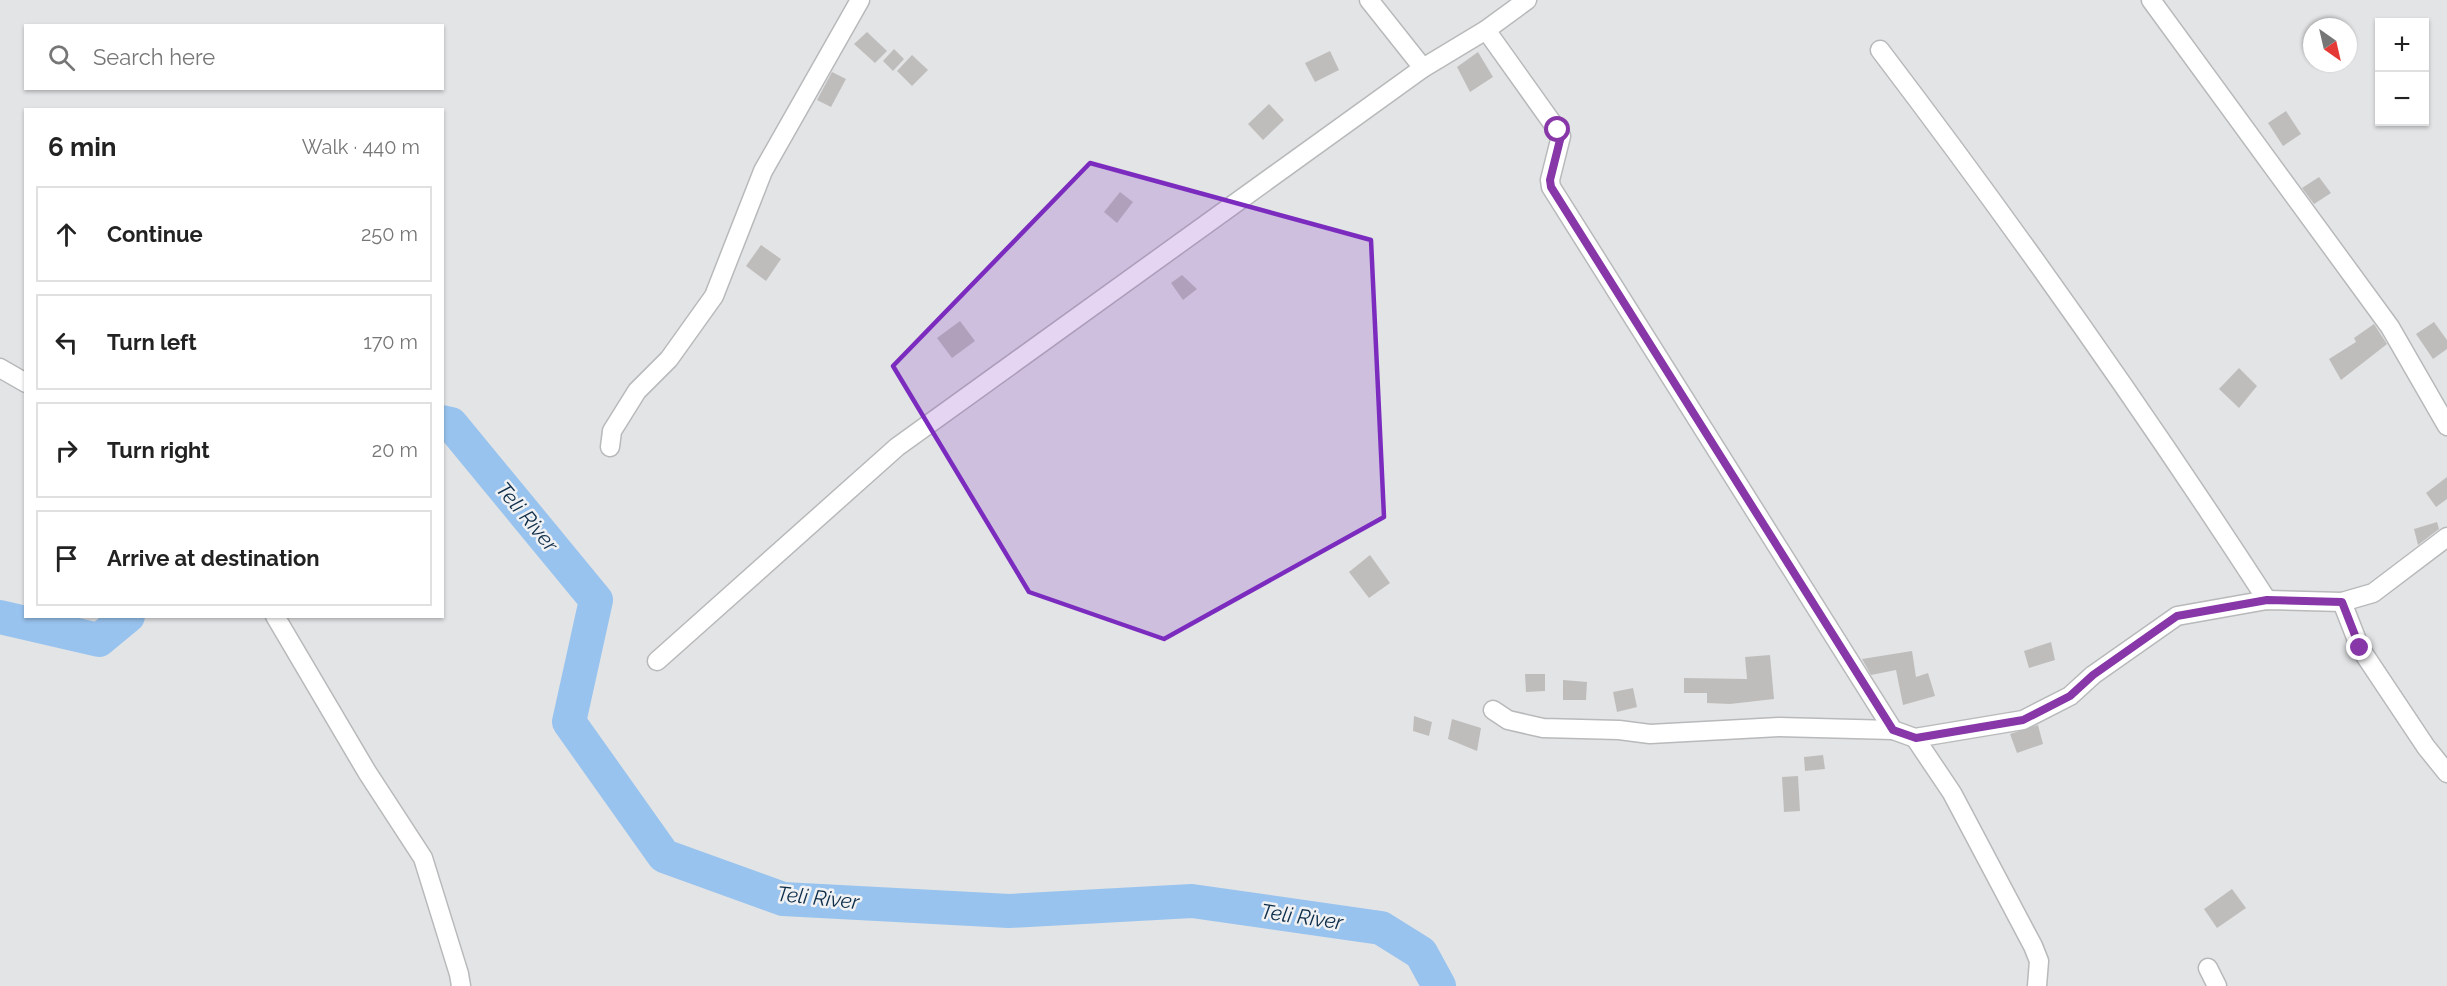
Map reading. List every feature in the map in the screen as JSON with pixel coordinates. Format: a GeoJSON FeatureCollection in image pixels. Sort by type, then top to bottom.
{"type":"FeatureCollection","features":[{"type":"Feature","properties":{"kind":"street"},"geometry":{"type":"LineString","coordinates":[[609,447],[612,431],[638,391],[669,359],[714,296],[763,171],[860,0]]}},
{"type":"Feature","properties":{"kind":"street"},"geometry":{"type":"LineString","coordinates":[[1369,0],[1423,68]]}},
{"type":"Feature","properties":{"kind":"street"},"geometry":{"type":"LineString","coordinates":[[657,660],[897,447],[1423,68],[1486,30],[1527,0]]}},
{"type":"Feature","properties":{"kind":"street"},"geometry":{"type":"LineString","coordinates":[[2151,0],[2390,327],[2447,426]]}},
{"type":"Feature","properties":{"kind":"street"},"geometry":{"type":"LineString","coordinates":[[1486,30],[1561,136],[1550,180],[1551,187],[1893,730]]}},
{"type":"Feature","properties":{"kind":"street"},"geometry":{"type":"LineString","coordinates":[[1880,50],[1992,197],[2199,496],[2267,600]]}},
{"type":"Feature","properties":{"kind":"street"},"geometry":{"type":"LineString","coordinates":[[0,368],[24,382]]}},
{"type":"Feature","properties":{"kind":"street"},"geometry":{"type":"LineString","coordinates":[[1493,710],[1508,720],[1543,728],[1619,730],[1650,734],[1779,727],[1893,730],[1916,738],[2023,720],[2070,696],[2093,675],[2177,616],[2267,600],[2342,602],[2373,593],[2447,537]]}},
{"type":"Feature","properties":{"kind":"street"},"geometry":{"type":"LineString","coordinates":[[2342,602],[2360,648],[2426,747],[2447,773]]}},
{"type":"Feature","properties":{"kind":"street"},"geometry":{"type":"LineString","coordinates":[[276,618],[367,772],[423,858],[459,974],[460,986]]}},
{"type":"Feature","properties":{"kind":"street"},"geometry":{"type":"LineString","coordinates":[[1916,738],[1952,793],[2033,946],[2039,961],[2037,986]]}},
{"type":"Feature","properties":{"kind":"street"},"geometry":{"type":"LineString","coordinates":[[2208,968],[2217,986]]}},
{"type":"Feature","properties":{"kind":"highlighted area"},"geometry":{"type":"Polygon","coordinates":[[[1090,163],[1371,240],[1384,517],[1164,639],[1029,592],[893,366],[1090,163]]]}},
{"type":"Feature","properties":{"kind":"building"},"geometry":{"type":"Polygon","coordinates":[[[867,32],[887,51],[875,63],[854,44],[867,32]]]}},
{"type":"Feature","properties":{"kind":"building"},"geometry":{"type":"Polygon","coordinates":[[[894,49],[904,59],[893,71],[883,61],[894,49]]]}},
{"type":"Feature","properties":{"kind":"building"},"geometry":{"type":"Polygon","coordinates":[[[1330,51],[1339,70],[1315,82],[1305,63],[1330,51]]]}},
{"type":"Feature","properties":{"kind":"building"},"geometry":{"type":"Polygon","coordinates":[[[1478,52],[1493,77],[1470,92],[1457,67],[1478,52]]]}},
{"type":"Feature","properties":{"kind":"building"},"geometry":{"type":"Polygon","coordinates":[[[912,55],[928,70],[912,86],[897,71],[912,55]]]}},
{"type":"Feature","properties":{"kind":"building"},"geometry":{"type":"Polygon","coordinates":[[[832,72],[846,79],[831,107],[817,100],[832,72]]]}},
{"type":"Feature","properties":{"kind":"building"},"geometry":{"type":"Polygon","coordinates":[[[1269,104],[1284,120],[1263,140],[1248,124],[1269,104]]]}},
{"type":"Feature","properties":{"kind":"building"},"geometry":{"type":"Polygon","coordinates":[[[2286,111],[2301,134],[2283,146],[2268,123],[2286,111]]]}},
{"type":"Feature","properties":{"kind":"building"},"geometry":{"type":"Polygon","coordinates":[[[2319,177],[2331,193],[2314,204],[2302,188],[2319,177]]]}},
{"type":"Feature","properties":{"kind":"building"},"geometry":{"type":"Polygon","coordinates":[[[1120,192],[1133,202],[1117,223],[1104,212],[1120,192]]]}},
{"type":"Feature","properties":{"kind":"building"},"geometry":{"type":"Polygon","coordinates":[[[761,245],[781,259],[766,281],[746,266],[761,245]]]}},
{"type":"Feature","properties":{"kind":"building"},"geometry":{"type":"Polygon","coordinates":[[[1182,275],[1197,289],[1183,300],[1171,283],[1182,275]]]}},
{"type":"Feature","properties":{"kind":"building"},"geometry":{"type":"Polygon","coordinates":[[[960,321],[975,341],[952,358],[937,338],[960,321]]]}},
{"type":"Feature","properties":{"kind":"building"},"geometry":{"type":"Polygon","coordinates":[[[2434,322],[2447,340],[2447,349],[2433,359],[2416,334],[2434,322]]]}},
{"type":"Feature","properties":{"kind":"building"},"geometry":{"type":"Polygon","coordinates":[[[2374,324],[2387,344],[2341,380],[2329,359],[2356,342],[2354,338],[2374,324]]]}},
{"type":"Feature","properties":{"kind":"building"},"geometry":{"type":"Polygon","coordinates":[[[2239,368],[2257,386],[2239,408],[2219,389],[2239,368]]]}},
{"type":"Feature","properties":{"kind":"building"},"geometry":{"type":"Polygon","coordinates":[[[2447,477],[2447,499],[2436,507],[2426,493],[2447,477]]]}},
{"type":"Feature","properties":{"kind":"building"},"geometry":{"type":"Polygon","coordinates":[[[2437,522],[2439,529],[2418,545],[2414,529],[2437,522]]]}},
{"type":"Feature","properties":{"kind":"building"},"geometry":{"type":"Polygon","coordinates":[[[1370,555],[1390,583],[1369,598],[1349,572],[1370,555]]]}},
{"type":"Feature","properties":{"kind":"building"},"geometry":{"type":"Polygon","coordinates":[[[2051,642],[2055,660],[2029,668],[2024,651],[2051,642]]]}},
{"type":"Feature","properties":{"kind":"building"},"geometry":{"type":"Polygon","coordinates":[[[1912,651],[1916,677],[1928,673],[1935,696],[1903,705],[1896,670],[1871,675],[1862,659],[1912,651]]]}},
{"type":"Feature","properties":{"kind":"building"},"geometry":{"type":"Polygon","coordinates":[[[1770,655],[1774,699],[1730,704],[1707,703],[1707,693],[1684,693],[1684,678],[1747,679],[1745,657],[1770,655]]]}},
{"type":"Feature","properties":{"kind":"building"},"geometry":{"type":"Polygon","coordinates":[[[1525,674],[1545,674],[1545,691],[1526,692],[1525,674]]]}},
{"type":"Feature","properties":{"kind":"building"},"geometry":{"type":"Polygon","coordinates":[[[1563,680],[1587,682],[1586,700],[1563,700],[1563,680]]]}},
{"type":"Feature","properties":{"kind":"building"},"geometry":{"type":"Polygon","coordinates":[[[1633,688],[1637,707],[1617,712],[1613,692],[1633,688]]]}},
{"type":"Feature","properties":{"kind":"building"},"geometry":{"type":"Polygon","coordinates":[[[1414,716],[1432,722],[1429,736],[1413,731],[1414,716]]]}},
{"type":"Feature","properties":{"kind":"building"},"geometry":{"type":"Polygon","coordinates":[[[1452,719],[1481,728],[1477,751],[1448,739],[1452,719]]]}},
{"type":"Feature","properties":{"kind":"building"},"geometry":{"type":"Polygon","coordinates":[[[2038,725],[2043,744],[2017,753],[2010,734],[2038,725]]]}},
{"type":"Feature","properties":{"kind":"building"},"geometry":{"type":"Polygon","coordinates":[[[1823,755],[1825,769],[1805,771],[1804,757],[1823,755]]]}},
{"type":"Feature","properties":{"kind":"building"},"geometry":{"type":"Polygon","coordinates":[[[1798,776],[1800,811],[1784,812],[1782,777],[1798,776]]]}},
{"type":"Feature","properties":{"kind":"building"},"geometry":{"type":"Polygon","coordinates":[[[2232,889],[2246,908],[2217,928],[2204,909],[2232,889]]]}},
{"type":"Feature","properties":{"kind":"waterway","name":"Teli River"},"geometry":{"type":"LineString","coordinates":[[444,422],[451,424],[596,600],[569,722],[664,856],[783,899],[1009,911],[1192,901],[1381,928],[1421,953],[1439,986]]}},
{"type":"Feature","properties":{"kind":"waterway","name":"Teli River"},"geometry":{"type":"LineString","coordinates":[[0,617],[99,640],[126,618]]}},
{"type":"Feature","properties":{"kind":"route"},"geometry":{"type":"LineString","coordinates":[[1558,130],[1561,136],[1550,180],[1551,187],[1755,507],[1893,730],[1916,738],[2023,720],[2070,696],[2093,675],[2177,616],[2211,609],[2267,600],[2342,602],[2360,648]]}}]}
